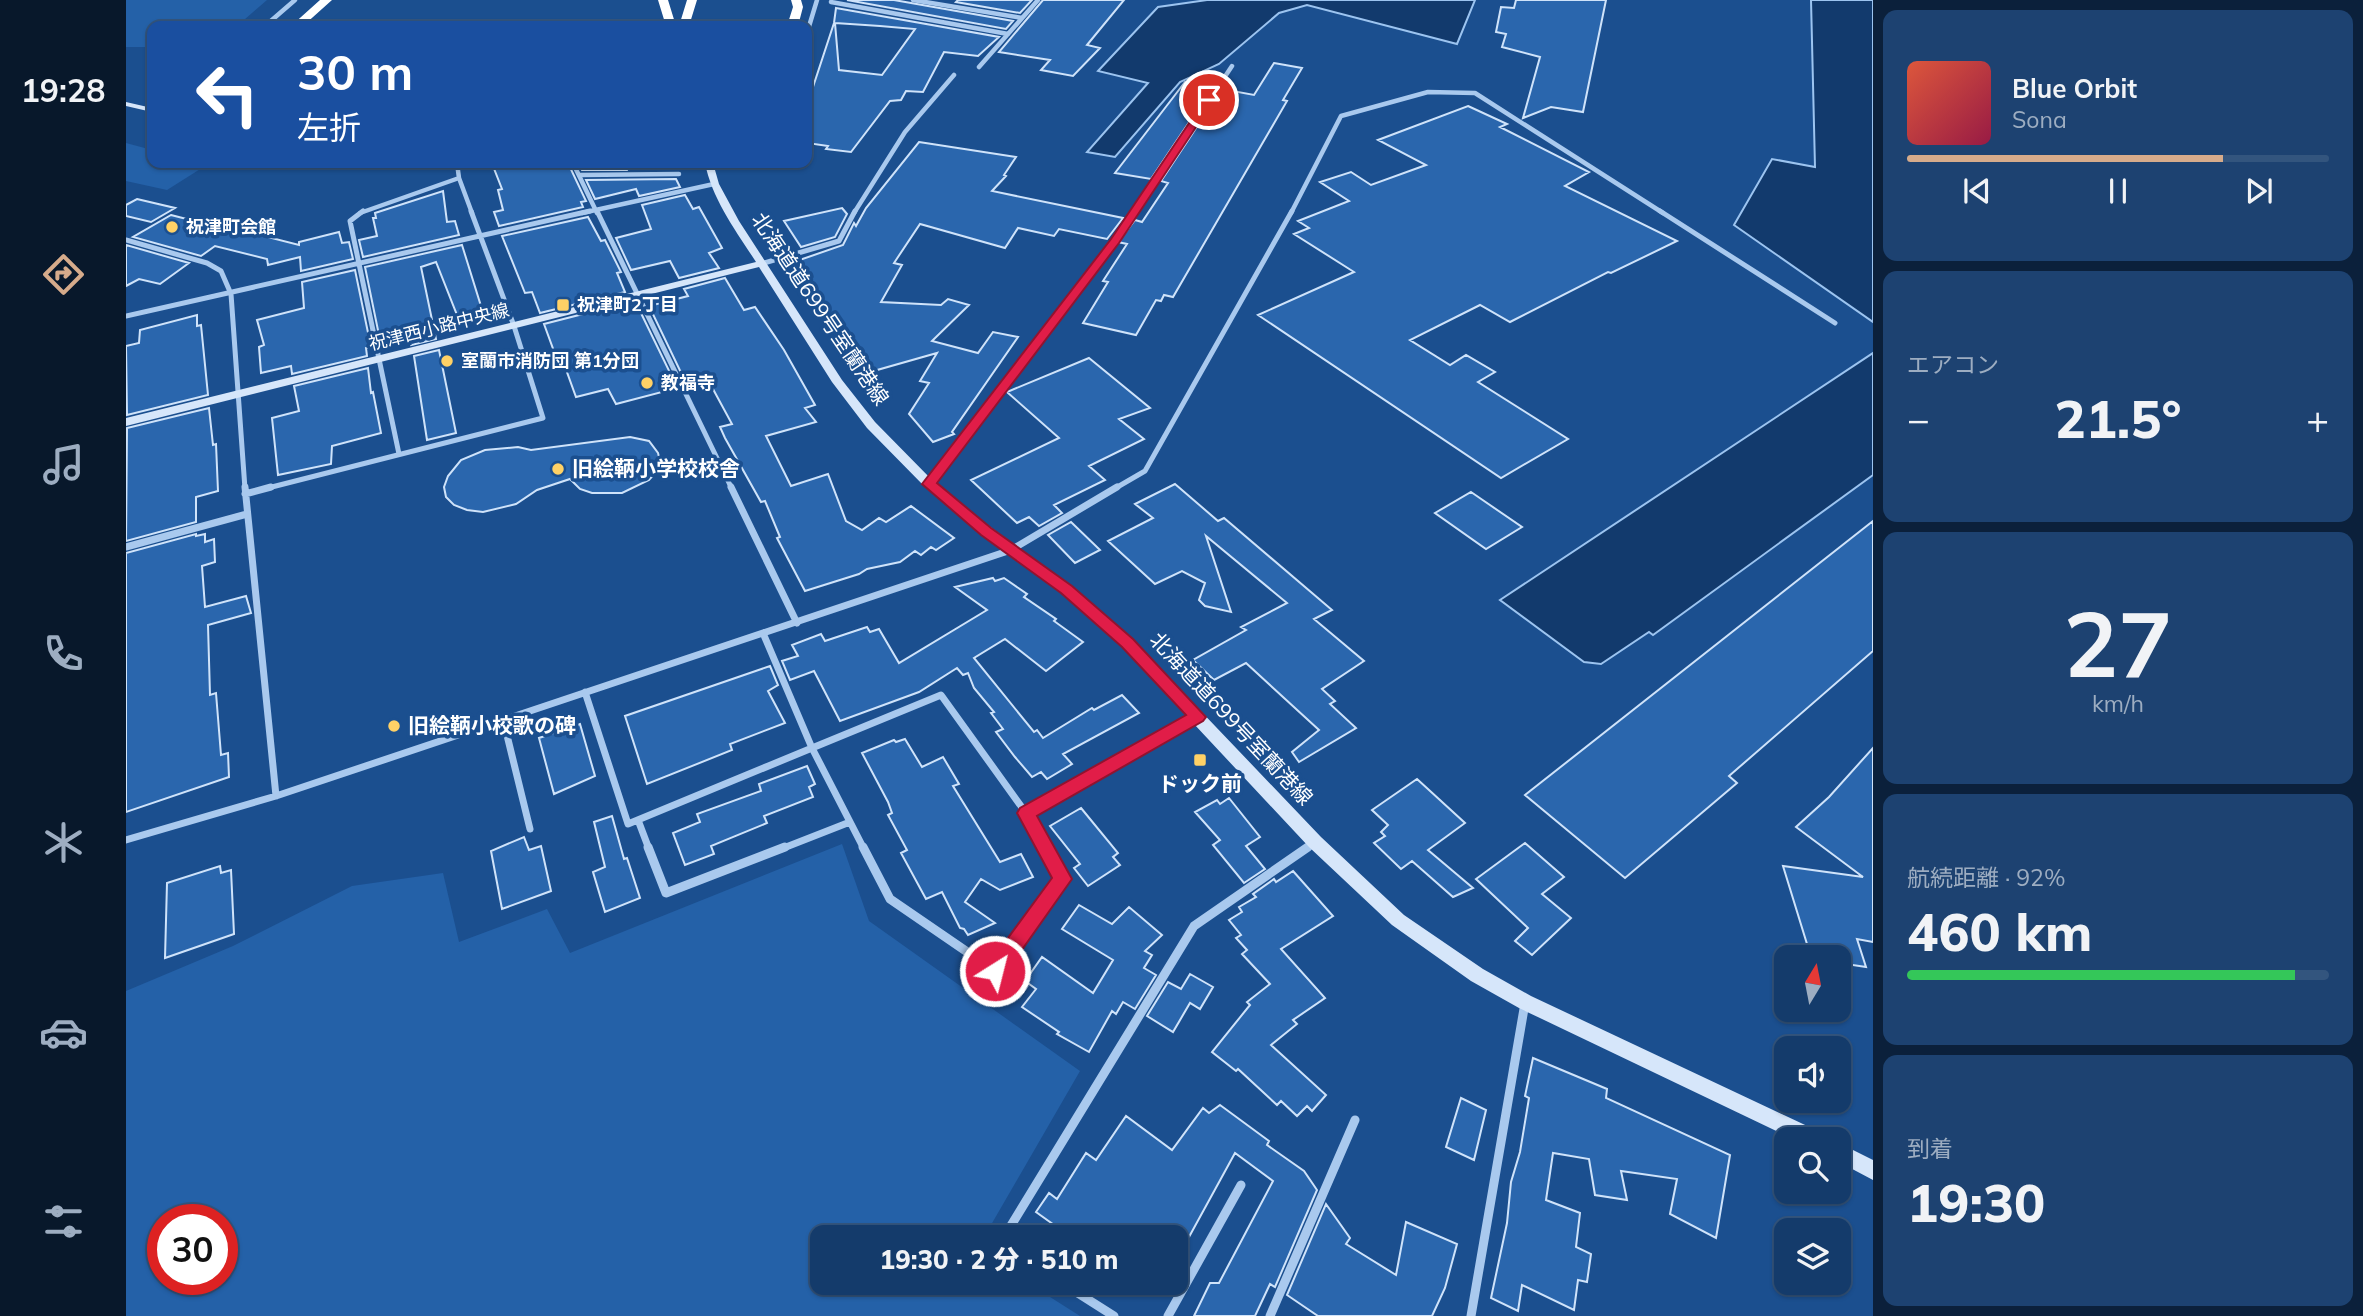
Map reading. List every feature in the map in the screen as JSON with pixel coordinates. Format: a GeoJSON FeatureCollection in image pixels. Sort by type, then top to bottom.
{"type":"FeatureCollection","features":[{"type":"Feature","properties":{"kind":"highway"},"geometry":{"type":"LineString","coordinates":[[302,21],[327,0]]}},
{"type":"Feature","properties":{"kind":"highway"},"geometry":{"type":"LineString","coordinates":[[315,21],[340,0]]}},
{"type":"Feature","properties":{"kind":"highway"},"geometry":{"type":"LineString","coordinates":[[663,0],[669,21]]}},
{"type":"Feature","properties":{"kind":"highway"},"geometry":{"type":"LineString","coordinates":[[677,0],[682,21]]}},
{"type":"Feature","properties":{"kind":"highway"},"geometry":{"type":"LineString","coordinates":[[685,21],[692,0]]}},
{"type":"Feature","properties":{"kind":"highway"},"geometry":{"type":"LineString","coordinates":[[794,21],[798,8],[796,0]]}},
{"type":"Feature","properties":{"kind":"main road"},"geometry":{"type":"LineString","coordinates":[[126,104],[147,109]]}},
{"type":"Feature","properties":{"kind":"main road","name":"北海道道699号室蘭港線"},"geometry":{"type":"LineString","coordinates":[[710,168],[714,184],[761,264],[838,382],[871,425],[929,484],[1066,590],[1127,643],[1315,842],[1398,920],[1477,975],[1525,1002],[1787,1127]]}},
{"type":"Feature","properties":{"kind":"main road","name":"祝津西小路中央線"},"geometry":{"type":"LineString","coordinates":[[126,422],[761,264]]}},
{"type":"Feature","properties":{"kind":"main road"},"geometry":{"type":"LineString","coordinates":[[1851,1158],[1873,1170]]}},
{"type":"Feature","properties":{"kind":"street"},"geometry":{"type":"LineString","coordinates":[[271,21],[295,0]]}},
{"type":"Feature","properties":{"kind":"street"},"geometry":{"type":"LineString","coordinates":[[812,22],[817,0]]}},
{"type":"Feature","properties":{"kind":"street"},"geometry":{"type":"LineString","coordinates":[[913,0],[1022,18]]}},
{"type":"Feature","properties":{"kind":"street"},"geometry":{"type":"LineString","coordinates":[[1029,0],[1037,1]]}},
{"type":"Feature","properties":{"kind":"street"},"geometry":{"type":"LineString","coordinates":[[979,67],[1037,1]]}},
{"type":"Feature","properties":{"kind":"street"},"geometry":{"type":"LineString","coordinates":[[831,2],[1008,34]]}},
{"type":"Feature","properties":{"kind":"street"},"geometry":{"type":"LineString","coordinates":[[929,484],[1115,241],[1232,66]]}},
{"type":"Feature","properties":{"kind":"street"},"geometry":{"type":"LineString","coordinates":[[761,264],[839,241],[873,180],[932,97],[954,75]]}},
{"type":"Feature","properties":{"kind":"street"},"geometry":{"type":"LineString","coordinates":[[126,840],[276,796],[1011,550],[1145,471],[1280,234],[1340,116],[1428,92],[1475,93],[1835,323]]}},
{"type":"Feature","properties":{"kind":"street"},"geometry":{"type":"LineString","coordinates":[[245,494],[543,418],[514,326],[459,178],[458,168]]}},
{"type":"Feature","properties":{"kind":"street"},"geometry":{"type":"LineString","coordinates":[[576,168],[797,622]]}},
{"type":"Feature","properties":{"kind":"street"},"geometry":{"type":"LineString","coordinates":[[579,175],[679,174]]}},
{"type":"Feature","properties":{"kind":"street"},"geometry":{"type":"LineString","coordinates":[[398,454],[350,221],[361,212],[459,178]]}},
{"type":"Feature","properties":{"kind":"street"},"geometry":{"type":"LineString","coordinates":[[126,316],[231,295],[358,262],[714,184]]}},
{"type":"Feature","properties":{"kind":"street"},"geometry":{"type":"LineString","coordinates":[[126,240],[206,263],[221,271],[231,295],[245,494],[276,796]]}},
{"type":"Feature","properties":{"kind":"street"},"geometry":{"type":"LineString","coordinates":[[126,547],[247,514]]}},
{"type":"Feature","properties":{"kind":"street"},"geometry":{"type":"LineString","coordinates":[[585,692],[628,824],[812,748],[941,695],[1026,813],[1062,879],[995,971],[890,898],[812,748],[763,633]]}},
{"type":"Feature","properties":{"kind":"street"},"geometry":{"type":"LineString","coordinates":[[1026,813],[1197,717]]}},
{"type":"Feature","properties":{"kind":"street"},"geometry":{"type":"LineString","coordinates":[[503,719],[530,829]]}},
{"type":"Feature","properties":{"kind":"street"},"geometry":{"type":"LineString","coordinates":[[638,820],[666,893],[850,822]]}},
{"type":"Feature","properties":{"kind":"street"},"geometry":{"type":"LineString","coordinates":[[1011,1225],[1194,926],[1315,842]]}},
{"type":"Feature","properties":{"kind":"street"},"geometry":{"type":"LineString","coordinates":[[1471,1316],[1525,1002]]}},
{"type":"Feature","properties":{"kind":"street"},"geometry":{"type":"LineString","coordinates":[[1270,1316],[1355,1120]]}},
{"type":"Feature","properties":{"kind":"street"},"geometry":{"type":"LineString","coordinates":[[1168,1316],[1241,1185]]}},
{"type":"Feature","properties":{"kind":"street"},"geometry":{"type":"LineString","coordinates":[[1081,1295],[1114,1316]]}},
{"type":"Feature","properties":{"kind":"shaded area"},"geometry":{"type":"Polygon","coordinates":[[[126,0],[267,0],[243,21],[147,21],[147,47],[126,47],[126,0]]]}},
{"type":"Feature","properties":{"kind":"shaded area"},"geometry":{"type":"Polygon","coordinates":[[[1207,0],[1475,0],[1457,44],[1307,5],[1279,13],[1219,64],[1180,82],[1115,157],[1087,152],[1148,83],[1098,71],[1158,7],[1207,0]]]}},
{"type":"Feature","properties":{"kind":"shaded area"},"geometry":{"type":"Polygon","coordinates":[[[1811,0],[1873,0],[1873,322],[1734,225],[1772,159],[1815,167],[1811,0]]]}},
{"type":"Feature","properties":{"kind":"shaded area"},"geometry":{"type":"Polygon","coordinates":[[[126,143],[147,149],[147,168],[202,168],[167,190],[126,181],[126,143]]]}},
{"type":"Feature","properties":{"kind":"shaded area"},"geometry":{"type":"Polygon","coordinates":[[[1873,353],[1873,475],[1653,635],[1649,632],[1601,664],[1584,662],[1500,600],[1873,353]]]}},
{"type":"Feature","properties":{"kind":"shaded area"},"geometry":{"type":"Polygon","coordinates":[[[842,844],[869,921],[1080,1071],[991,1225],[810,1225],[810,1295],[1047,1295],[1080,1316],[126,1316],[126,991],[233,946],[352,886],[443,873],[459,942],[547,909],[570,953],[842,844]]]}},
{"type":"Feature","properties":{"kind":"building"},"geometry":{"type":"Polygon","coordinates":[[[847,0],[894,0],[1013,21],[1006,29],[847,0]]]}},
{"type":"Feature","properties":{"kind":"building"},"geometry":{"type":"Polygon","coordinates":[[[1032,0],[1020,13],[956,2],[1032,0]]]}},
{"type":"Feature","properties":{"kind":"building"},"geometry":{"type":"Polygon","coordinates":[[[1043,0],[1124,0],[1087,45],[1100,48],[1073,76],[1041,70],[1050,60],[999,52],[1043,0]]]}},
{"type":"Feature","properties":{"kind":"building"},"geometry":{"type":"Polygon","coordinates":[[[1516,0],[1606,0],[1583,112],[1551,107],[1523,118],[1540,57],[1502,47],[1506,34],[1496,32],[1501,7],[1514,8],[1516,0]]]}},
{"type":"Feature","properties":{"kind":"building"},"geometry":{"type":"Polygon","coordinates":[[[836,8],[999,37],[978,56],[944,52],[923,92],[906,91],[901,100],[890,101],[851,152],[826,149],[828,146],[812,144],[812,90],[834,23],[836,8]],[[835,23],[839,70],[882,75],[915,29],[835,23]]]}},
{"type":"Feature","properties":{"kind":"building"},"geometry":{"type":"Polygon","coordinates":[[[1274,63],[1302,68],[1283,100],[1287,101],[1173,297],[1164,295],[1161,301],[1156,300],[1136,335],[1083,323],[1108,282],[1103,281],[1127,244],[1118,242],[1135,220],[1142,222],[1168,183],[1161,181],[1222,89],[1254,95],[1274,63]]]}},
{"type":"Feature","properties":{"kind":"building"},"geometry":{"type":"Polygon","coordinates":[[[1185,82],[1212,88],[1151,179],[1115,173],[1185,82]]]}},
{"type":"Feature","properties":{"kind":"building"},"geometry":{"type":"Polygon","coordinates":[[[1468,106],[1507,124],[1500,127],[1589,172],[1565,186],[1677,241],[1611,273],[1608,272],[1510,322],[1480,305],[1410,340],[1450,365],[1466,355],[1495,372],[1478,382],[1568,439],[1501,478],[1258,315],[1354,272],[1294,234],[1309,228],[1298,221],[1349,201],[1320,182],[1351,172],[1371,185],[1426,165],[1378,140],[1468,106]]]}},
{"type":"Feature","properties":{"kind":"building"},"geometry":{"type":"Polygon","coordinates":[[[919,142],[1016,157],[1004,175],[1006,176],[992,191],[1123,218],[1107,239],[1059,229],[1054,236],[1018,228],[1005,248],[920,224],[894,263],[902,265],[881,302],[941,305],[948,299],[969,305],[932,341],[978,353],[993,332],[1018,337],[952,432],[954,434],[933,442],[909,414],[929,383],[920,381],[937,353],[863,374],[837,337],[816,298],[788,264],[843,245],[854,223],[856,226],[866,208],[919,142]]]}},
{"type":"Feature","properties":{"kind":"building"},"geometry":{"type":"Polygon","coordinates":[[[494,168],[570,168],[586,201],[581,202],[583,207],[499,226],[494,212],[503,210],[498,190],[502,189],[494,168]]]}},
{"type":"Feature","properties":{"kind":"building"},"geometry":{"type":"Polygon","coordinates":[[[581,168],[628,168],[627,170],[581,168]]]}},
{"type":"Feature","properties":{"kind":"building"},"geometry":{"type":"Polygon","coordinates":[[[676,179],[680,187],[639,196],[636,189],[595,199],[586,180],[676,179]]]}},
{"type":"Feature","properties":{"kind":"building"},"geometry":{"type":"Polygon","coordinates":[[[443,191],[447,222],[455,221],[459,235],[363,257],[359,240],[377,236],[373,218],[376,218],[375,213],[443,191]]]}},
{"type":"Feature","properties":{"kind":"building"},"geometry":{"type":"Polygon","coordinates":[[[685,195],[693,209],[699,207],[722,248],[709,253],[719,268],[679,278],[670,261],[631,270],[616,238],[651,229],[642,205],[685,195]]]}},
{"type":"Feature","properties":{"kind":"building"},"geometry":{"type":"Polygon","coordinates":[[[137,199],[175,208],[151,222],[126,216],[126,205],[137,199]]]}},
{"type":"Feature","properties":{"kind":"building"},"geometry":{"type":"Polygon","coordinates":[[[842,208],[847,214],[835,237],[801,247],[784,221],[842,208]]]}},
{"type":"Feature","properties":{"kind":"building"},"geometry":{"type":"Polygon","coordinates":[[[171,215],[299,245],[299,242],[339,232],[342,243],[349,242],[353,259],[301,271],[300,257],[268,265],[267,259],[215,246],[201,256],[133,237],[171,215]]]}},
{"type":"Feature","properties":{"kind":"building"},"geometry":{"type":"Polygon","coordinates":[[[588,217],[601,241],[605,240],[621,272],[617,273],[625,292],[540,313],[532,292],[525,293],[502,236],[588,217]]]}},
{"type":"Feature","properties":{"kind":"building"},"geometry":{"type":"Polygon","coordinates":[[[126,245],[189,263],[160,284],[139,279],[126,286],[126,245]]]}},
{"type":"Feature","properties":{"kind":"building"},"geometry":{"type":"Polygon","coordinates":[[[462,245],[485,319],[461,325],[436,262],[421,267],[436,339],[411,345],[409,338],[381,345],[365,267],[462,245]]]}},
{"type":"Feature","properties":{"kind":"building"},"geometry":{"type":"Polygon","coordinates":[[[355,270],[371,347],[366,348],[367,356],[292,374],[291,366],[261,373],[259,347],[264,345],[257,320],[304,308],[302,282],[355,270]]]}},
{"type":"Feature","properties":{"kind":"building"},"geometry":{"type":"Polygon","coordinates":[[[725,278],[744,310],[755,307],[784,350],[815,405],[805,408],[816,422],[766,436],[791,486],[828,474],[846,521],[862,530],[879,518],[886,522],[911,506],[954,538],[936,550],[931,547],[921,555],[915,551],[900,562],[867,569],[805,591],[777,538],[780,537],[765,501],[761,502],[725,438],[720,427],[732,424],[707,378],[686,383],[649,306],[688,296],[684,289],[725,278]]]}},
{"type":"Feature","properties":{"kind":"building"},"geometry":{"type":"Polygon","coordinates":[[[630,302],[634,310],[639,309],[676,385],[664,388],[666,391],[616,404],[608,389],[576,397],[560,353],[555,354],[544,324],[630,302]]]}},
{"type":"Feature","properties":{"kind":"building"},"geometry":{"type":"Polygon","coordinates":[[[197,315],[197,326],[201,325],[208,395],[127,415],[126,346],[139,343],[140,330],[197,315]]]}},
{"type":"Feature","properties":{"kind":"building"},"geometry":{"type":"Polygon","coordinates":[[[439,350],[456,433],[427,440],[414,356],[439,350]]]}},
{"type":"Feature","properties":{"kind":"building"},"geometry":{"type":"Polygon","coordinates":[[[1089,358],[1150,408],[1119,419],[1144,439],[1089,466],[1105,480],[1054,505],[1062,513],[1039,526],[1029,517],[1017,523],[971,480],[1059,438],[1007,392],[1089,358]]]}},
{"type":"Feature","properties":{"kind":"building"},"geometry":{"type":"Polygon","coordinates":[[[368,368],[381,433],[332,446],[331,464],[278,475],[272,418],[299,411],[294,386],[368,368]]]}},
{"type":"Feature","properties":{"kind":"building"},"geometry":{"type":"Polygon","coordinates":[[[209,408],[213,445],[216,444],[218,491],[196,497],[196,522],[126,541],[127,428],[209,408]]]}},
{"type":"Feature","properties":{"kind":"building"},"geometry":{"type":"Polygon","coordinates":[[[630,437],[649,441],[658,453],[660,461],[657,471],[649,480],[622,493],[592,493],[580,489],[570,479],[537,490],[516,504],[483,512],[454,505],[446,497],[444,487],[448,476],[461,460],[485,450],[518,447],[531,450],[630,437]]]}},
{"type":"Feature","properties":{"kind":"building"},"geometry":{"type":"Polygon","coordinates":[[[1175,484],[1218,521],[1224,518],[1332,610],[1314,619],[1364,661],[1322,689],[1335,701],[1330,704],[1356,728],[1299,762],[1292,752],[1319,730],[1246,663],[1214,680],[1193,660],[1246,630],[1241,627],[1287,603],[1206,536],[1231,612],[1205,606],[1199,600],[1205,583],[1182,571],[1155,584],[1108,541],[1153,518],[1135,504],[1175,484]]]}},
{"type":"Feature","properties":{"kind":"building"},"geometry":{"type":"Polygon","coordinates":[[[1471,492],[1522,527],[1486,549],[1435,513],[1471,492]]]}},
{"type":"Feature","properties":{"kind":"building"},"geometry":{"type":"Polygon","coordinates":[[[1873,521],[1873,651],[1729,776],[1737,783],[1625,878],[1525,795],[1873,521]]]}},
{"type":"Feature","properties":{"kind":"building"},"geometry":{"type":"Polygon","coordinates":[[[1071,522],[1100,550],[1075,563],[1048,535],[1071,522]]]}},
{"type":"Feature","properties":{"kind":"building"},"geometry":{"type":"Polygon","coordinates":[[[196,534],[205,534],[205,542],[214,539],[215,562],[202,566],[205,607],[246,596],[251,613],[208,625],[210,695],[216,693],[221,755],[228,753],[229,777],[126,812],[126,553],[196,534]]]}},
{"type":"Feature","properties":{"kind":"building"},"geometry":{"type":"Polygon","coordinates":[[[993,578],[995,581],[1004,578],[1027,594],[1024,597],[1083,642],[1046,671],[1005,639],[974,658],[1034,732],[1037,730],[1043,738],[1092,708],[1094,710],[1122,695],[1139,713],[1063,754],[1072,764],[1047,779],[1041,772],[1032,777],[1015,757],[996,732],[1003,729],[991,713],[994,712],[974,688],[968,673],[963,675],[957,668],[919,692],[840,721],[814,671],[790,680],[782,661],[798,656],[792,645],[821,634],[825,641],[867,627],[870,632],[879,629],[899,663],[987,610],[955,587],[993,578]]]}},
{"type":"Feature","properties":{"kind":"building"},"geometry":{"type":"Polygon","coordinates":[[[770,666],[778,685],[768,691],[785,723],[730,744],[732,750],[647,784],[625,716],[770,666]]]}},
{"type":"Feature","properties":{"kind":"building"},"geometry":{"type":"Polygon","coordinates":[[[580,724],[595,776],[554,794],[539,738],[580,724]]]}},
{"type":"Feature","properties":{"kind":"building"},"geometry":{"type":"Polygon","coordinates":[[[905,739],[922,767],[943,757],[959,784],[953,786],[1000,862],[1021,854],[1033,877],[1000,890],[981,879],[965,902],[995,923],[968,935],[960,928],[942,892],[926,899],[901,853],[907,850],[888,815],[892,813],[888,802],[862,753],[894,740],[896,742],[905,739]]]}},
{"type":"Feature","properties":{"kind":"building"},"geometry":{"type":"Polygon","coordinates":[[[1873,748],[1873,942],[1857,939],[1866,967],[1852,965],[1852,945],[1807,945],[1783,866],[1863,877],[1796,827],[1829,797],[1873,748]]]}},
{"type":"Feature","properties":{"kind":"building"},"geometry":{"type":"Polygon","coordinates":[[[807,766],[815,784],[809,787],[813,797],[764,816],[767,823],[711,846],[714,854],[685,865],[673,833],[700,822],[697,814],[761,791],[759,784],[807,766]]]}},
{"type":"Feature","properties":{"kind":"building"},"geometry":{"type":"Polygon","coordinates":[[[1417,779],[1465,823],[1428,850],[1473,888],[1453,897],[1412,861],[1401,869],[1374,843],[1385,836],[1381,832],[1388,825],[1372,810],[1417,779]]]}},
{"type":"Feature","properties":{"kind":"building"},"geometry":{"type":"Polygon","coordinates":[[[1229,798],[1260,837],[1246,846],[1265,869],[1244,883],[1213,845],[1220,840],[1195,812],[1217,800],[1220,804],[1229,798]]]}},
{"type":"Feature","properties":{"kind":"building"},"geometry":{"type":"Polygon","coordinates":[[[1081,808],[1118,853],[1113,857],[1120,865],[1088,886],[1074,868],[1080,864],[1050,826],[1081,808]]]}},
{"type":"Feature","properties":{"kind":"building"},"geometry":{"type":"Polygon","coordinates":[[[612,816],[624,859],[627,858],[640,898],[605,912],[593,872],[605,867],[594,822],[612,816]]]}},
{"type":"Feature","properties":{"kind":"building"},"geometry":{"type":"Polygon","coordinates":[[[524,837],[529,850],[541,846],[551,891],[502,909],[491,851],[524,837]]]}},
{"type":"Feature","properties":{"kind":"building"},"geometry":{"type":"Polygon","coordinates":[[[1525,843],[1564,877],[1542,894],[1571,918],[1532,955],[1515,941],[1528,928],[1476,879],[1525,843]]]}},
{"type":"Feature","properties":{"kind":"building"},"geometry":{"type":"Polygon","coordinates":[[[220,866],[221,873],[231,870],[234,934],[165,958],[167,883],[220,866]]]}},
{"type":"Feature","properties":{"kind":"building"},"geometry":{"type":"Polygon","coordinates":[[[1293,871],[1333,916],[1281,949],[1325,998],[1293,1020],[1297,1024],[1271,1045],[1326,1095],[1312,1111],[1307,1106],[1297,1116],[1281,1101],[1277,1105],[1238,1069],[1236,1071],[1212,1052],[1250,1005],[1247,1002],[1270,984],[1242,954],[1247,950],[1236,938],[1241,935],[1229,920],[1242,912],[1239,907],[1256,897],[1253,894],[1274,879],[1276,882],[1293,871]]]}},
{"type":"Feature","properties":{"kind":"building"},"geometry":{"type":"Polygon","coordinates":[[[1079,905],[1112,924],[1129,907],[1162,935],[1145,951],[1152,955],[1144,968],[1156,975],[1135,1009],[1123,1002],[1116,1014],[1112,1011],[1089,1052],[1057,1034],[1059,1032],[1022,1007],[1036,989],[1025,981],[1042,957],[1093,993],[1113,960],[1062,929],[1079,905]]]}},
{"type":"Feature","properties":{"kind":"building"},"geometry":{"type":"Polygon","coordinates":[[[1190,974],[1213,987],[1200,1009],[1190,1003],[1173,1032],[1147,1016],[1168,982],[1181,989],[1190,974]]]}},
{"type":"Feature","properties":{"kind":"building"},"geometry":{"type":"Polygon","coordinates":[[[1533,1058],[1607,1089],[1606,1098],[1730,1155],[1716,1238],[1670,1214],[1677,1179],[1621,1171],[1627,1200],[1595,1195],[1589,1159],[1553,1153],[1546,1200],[1580,1213],[1576,1247],[1591,1254],[1587,1282],[1578,1280],[1574,1310],[1522,1285],[1518,1311],[1491,1298],[1507,1223],[1511,1182],[1520,1152],[1529,1098],[1525,1096],[1533,1058]]]}},
{"type":"Feature","properties":{"kind":"building"},"geometry":{"type":"Polygon","coordinates":[[[1461,1098],[1486,1110],[1474,1160],[1446,1147],[1461,1098]]]}},
{"type":"Feature","properties":{"kind":"building"},"geometry":{"type":"Polygon","coordinates":[[[1220,1105],[1269,1141],[1267,1145],[1304,1171],[1317,1190],[1275,1287],[1270,1284],[1255,1316],[1194,1316],[1210,1283],[1219,1283],[1273,1181],[1235,1153],[1189,1237],[1188,1225],[1054,1225],[1036,1212],[1049,1193],[1057,1199],[1086,1153],[1096,1160],[1126,1116],[1172,1150],[1203,1108],[1209,1113],[1220,1105]]]}},
{"type":"Feature","properties":{"kind":"building"},"geometry":{"type":"Polygon","coordinates":[[[1326,1204],[1350,1238],[1346,1244],[1396,1275],[1406,1222],[1457,1244],[1445,1288],[1432,1316],[1318,1316],[1287,1295],[1326,1204]]]}},
{"type":"Feature","properties":{"kind":"place","name":"祝津町会館"},"geometry":{"type":"Point","coordinates":[172,227]}},
{"type":"Feature","properties":{"kind":"place","name":"祝津町2丁目"},"geometry":{"type":"Point","coordinates":[563,305]}},
{"type":"Feature","properties":{"kind":"place","name":"室蘭市消防団 第1分団"},"geometry":{"type":"Point","coordinates":[447,361]}},
{"type":"Feature","properties":{"kind":"place","name":"教福寺"},"geometry":{"type":"Point","coordinates":[647,383]}},
{"type":"Feature","properties":{"kind":"place","name":"旧絵鞆小学校校舎"},"geometry":{"type":"Point","coordinates":[558,469]}},
{"type":"Feature","properties":{"kind":"place","name":"旧絵鞆小校歌の碑"},"geometry":{"type":"Point","coordinates":[394,726]}},
{"type":"Feature","properties":{"kind":"place","name":"ドック前"},"geometry":{"type":"Point","coordinates":[1200,760]}},
{"type":"Feature","properties":{"kind":"route"},"geometry":{"type":"LineString","coordinates":[[995,971],[1062,879],[1026,813],[1197,717],[1127,643],[1066,590],[986,531],[929,484],[1115,241],[1209,100]]}}]}
